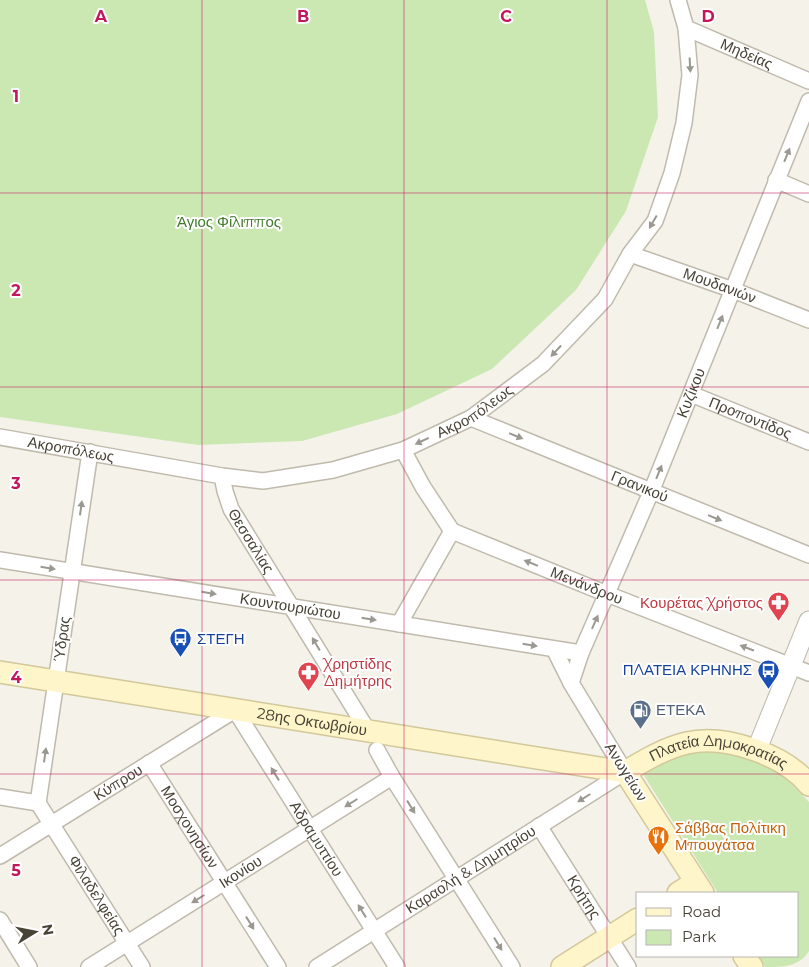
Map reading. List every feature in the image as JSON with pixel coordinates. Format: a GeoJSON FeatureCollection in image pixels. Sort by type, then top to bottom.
{"type":"FeatureCollection","features":[{"type":"Feature","properties":{"kind":"main road","name":"28ης Οκτωβρίου"},"geometry":{"type":"LineString","coordinates":[[0,672],[235,710],[373,740],[626,772]]}},
{"type":"Feature","properties":{"kind":"main road","name":"Πλατεία Δημοκρατίας"},"geometry":{"type":"LineString","coordinates":[[626,772],[662,751],[693,742],[722,742],[757,749],[785,764],[809,785]]}},
{"type":"Feature","properties":{"kind":"main road","name":"Ανωγείων"},"geometry":{"type":"LineString","coordinates":[[626,772],[692,890]]}},
{"type":"Feature","properties":{"kind":"main road"},"geometry":{"type":"LineString","coordinates":[[562,967],[636,920]]}},
{"type":"Feature","properties":{"kind":"street","name":"Ακροπόλεως"},"geometry":{"type":"LineString","coordinates":[[0,437],[222,476],[263,481],[333,470],[403,450],[471,418],[543,364],[605,299],[630,254],[655,221],[672,173],[684,123],[690,75],[686,28],[678,0]]}},
{"type":"Feature","properties":{"kind":"street","name":"Μηδείας"},"geometry":{"type":"LineString","coordinates":[[686,28],[809,81]]}},
{"type":"Feature","properties":{"kind":"street","name":"Κυζίκου"},"geometry":{"type":"LineString","coordinates":[[571,683],[580,653],[651,492],[809,101]]}},
{"type":"Feature","properties":{"kind":"street"},"geometry":{"type":"LineString","coordinates":[[776,180],[809,194]]}},
{"type":"Feature","properties":{"kind":"street","name":"Μουδανιών"},"geometry":{"type":"LineString","coordinates":[[630,254],[733,290],[809,320]]}},
{"type":"Feature","properties":{"kind":"street","name":"Προποντίδος"},"geometry":{"type":"LineString","coordinates":[[691,394],[809,442]]}},
{"type":"Feature","properties":{"kind":"street","name":"Γρανικού"},"geometry":{"type":"LineString","coordinates":[[471,418],[809,555]]}},
{"type":"Feature","properties":{"kind":"street"},"geometry":{"type":"LineString","coordinates":[[399,624],[452,531],[423,487],[403,450]]}},
{"type":"Feature","properties":{"kind":"street","name":"Ύδρας"},"geometry":{"type":"LineString","coordinates":[[38,803],[90,452]]}},
{"type":"Feature","properties":{"kind":"street","name":"Θεσσαλίας"},"geometry":{"type":"LineString","coordinates":[[222,476],[231,509],[373,740],[392,777],[512,967]]}},
{"type":"Feature","properties":{"kind":"street","name":"Μενάνδρου"},"geometry":{"type":"LineString","coordinates":[[452,531],[809,673]]}},
{"type":"Feature","properties":{"kind":"street","name":"Κουντουριώτου"},"geometry":{"type":"LineString","coordinates":[[0,560],[580,653]]}},
{"type":"Feature","properties":{"kind":"street"},"geometry":{"type":"LineString","coordinates":[[757,749],[809,621]]}},
{"type":"Feature","properties":{"kind":"street","name":"Ανωγείων"},"geometry":{"type":"LineString","coordinates":[[554,649],[571,683],[626,772]]}},
{"type":"Feature","properties":{"kind":"street","name":"Κύπρου"},"geometry":{"type":"LineString","coordinates":[[0,856],[50,823],[235,710]]}},
{"type":"Feature","properties":{"kind":"street","name":"Αδραμυττίου"},"geometry":{"type":"LineString","coordinates":[[235,710],[397,967]]}},
{"type":"Feature","properties":{"kind":"street","name":"Μοσχονησίων"},"geometry":{"type":"LineString","coordinates":[[149,763],[278,967]]}},
{"type":"Feature","properties":{"kind":"street","name":"Καραολή & Δημητρίου"},"geometry":{"type":"LineString","coordinates":[[317,967],[626,772]]}},
{"type":"Feature","properties":{"kind":"street","name":"Ικονίου"},"geometry":{"type":"LineString","coordinates":[[89,967],[392,777]]}},
{"type":"Feature","properties":{"kind":"street"},"geometry":{"type":"LineString","coordinates":[[0,797],[38,803],[50,823]]}},
{"type":"Feature","properties":{"kind":"street","name":"Φιλαδελφείας"},"geometry":{"type":"LineString","coordinates":[[50,823],[142,967]]}},
{"type":"Feature","properties":{"kind":"street","name":"Κρήτης"},"geometry":{"type":"LineString","coordinates":[[539,826],[628,967]]}},
{"type":"Feature","properties":{"kind":"street"},"geometry":{"type":"LineString","coordinates":[[0,920],[29,967]]}},
{"type":"Feature","properties":{"kind":"green space","name":"Άγιος Φίλιππος"},"geometry":{"type":"Polygon","coordinates":[[[0,0],[645,0],[654,32],[658,117],[626,211],[576,290],[492,369],[397,414],[302,441],[198,445],[0,417],[0,0]]]}},
{"type":"Feature","properties":{"kind":"green space"},"geometry":{"type":"Polygon","coordinates":[[[730,750],[778,770],[809,802],[809,951],[795,963],[778,967],[765,967],[759,957],[799,957],[799,892],[717,892],[643,774],[678,754],[730,750]]]}},
{"type":"Feature","properties":{"kind":"place","name":"Κουρέτας Χρήστος"},"geometry":{"type":"Point","coordinates":[779,622]}},
{"type":"Feature","properties":{"kind":"place","name":"ΣΤΕΓΗ"},"geometry":{"type":"Point","coordinates":[181,658]}},
{"type":"Feature","properties":{"kind":"place","name":"ΠΛΑΤΕΙΑ ΚΡΗΝΗΣ"},"geometry":{"type":"Point","coordinates":[768,689]}},
{"type":"Feature","properties":{"kind":"place","name":"Χρηστίδης Δημήτρης"},"geometry":{"type":"Point","coordinates":[308,692]}},
{"type":"Feature","properties":{"kind":"place","name":"ΕΤΕΚΑ"},"geometry":{"type":"Point","coordinates":[640,729]}},
{"type":"Feature","properties":{"kind":"place","name":"Σάββας Πολίτικη Μπουγάτσα"},"geometry":{"type":"Point","coordinates":[659,856]}}]}
